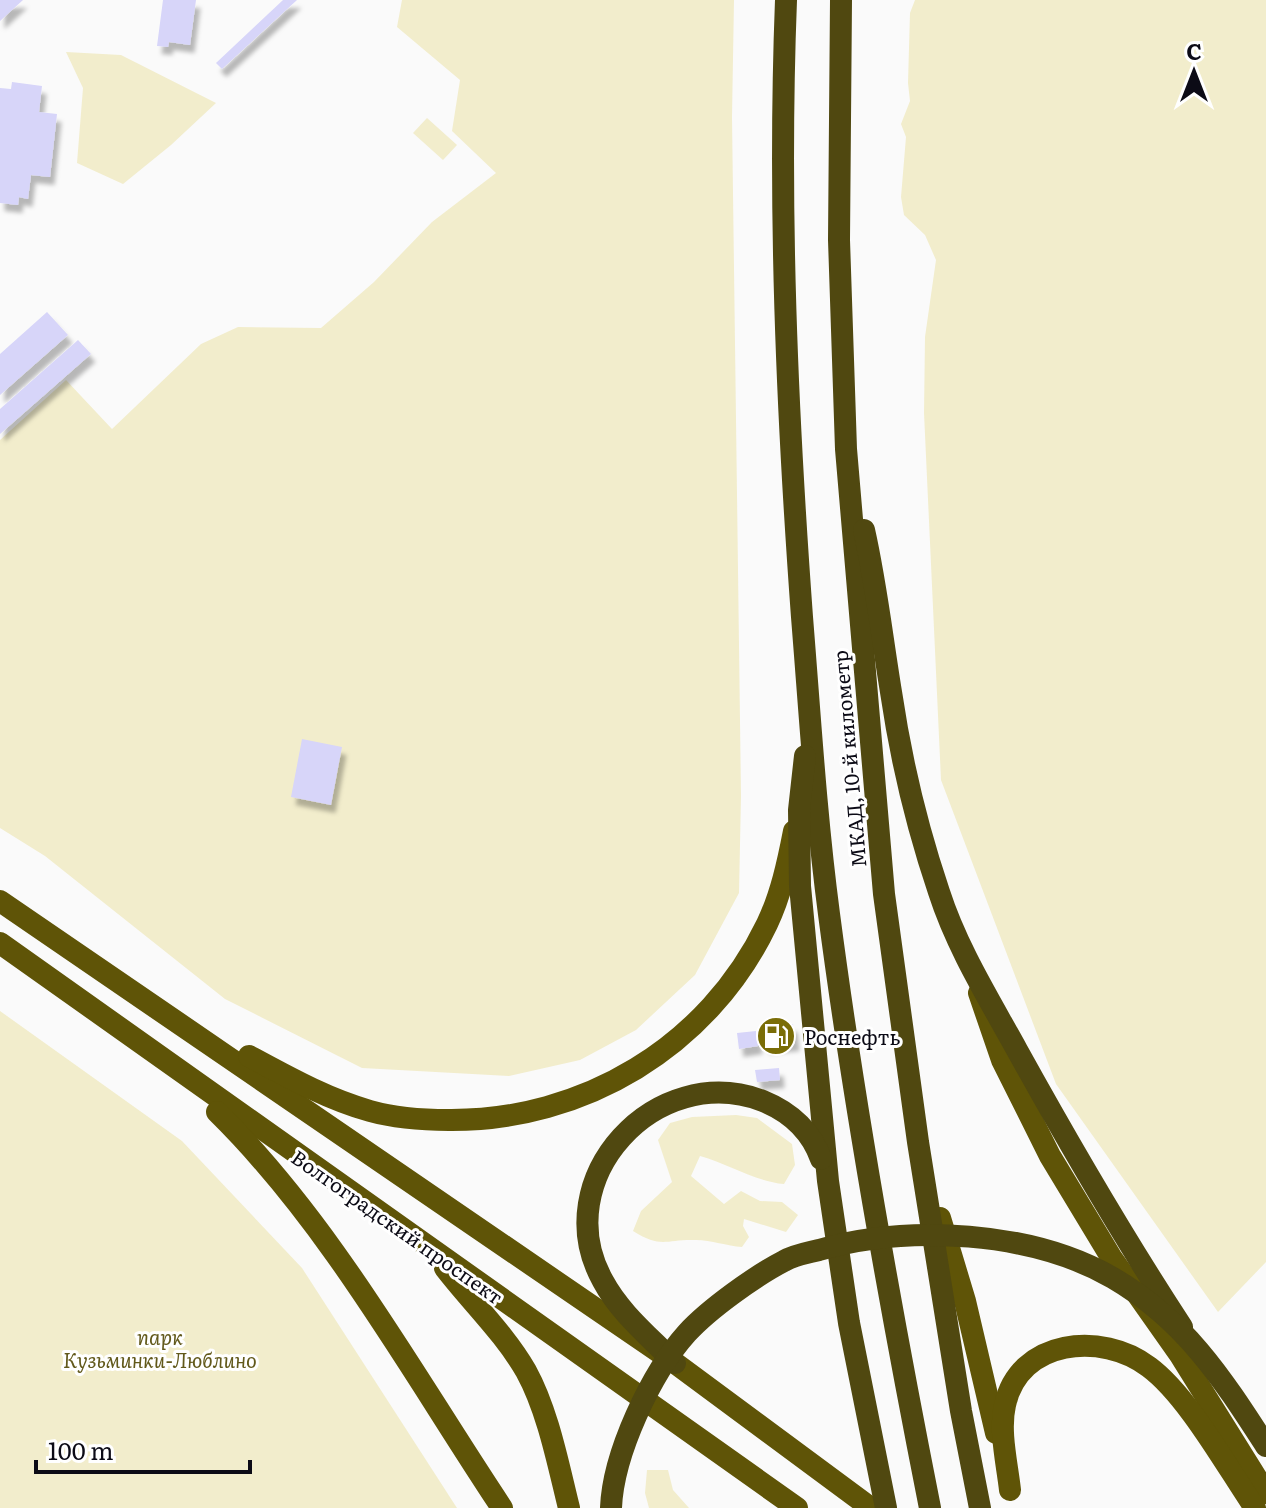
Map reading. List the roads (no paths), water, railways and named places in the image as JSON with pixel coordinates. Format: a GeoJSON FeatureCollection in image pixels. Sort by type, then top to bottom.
{"type":"FeatureCollection","features":[{"type":"Feature","properties":{"kind":"highway","name":"МКАД, 10-й километр"},"geometry":{"type":"LineString","coordinates":[[786,0],[783,240],[790,452],[828,911],[867,1172],[930,1508]]}},
{"type":"Feature","properties":{"kind":"highway","name":"МКАД, 10-й километр"},"geometry":{"type":"LineString","coordinates":[[841,0],[839,240],[846,449],[884,894],[918,1142],[961,1411],[980,1508]]}},
{"type":"Feature","properties":{"kind":"highway"},"geometry":{"type":"LineString","coordinates":[[846,449],[875,580],[908,788],[939,895],[967,960],[1069,1144],[1131,1250],[1266,1455]]}},
{"type":"Feature","properties":{"kind":"highway"},"geometry":{"type":"LineString","coordinates":[[807,679],[806,747],[799,810],[804,947],[828,1181],[849,1323],[886,1508]]}},
{"type":"Feature","properties":{"kind":"highway"},"geometry":{"type":"LineString","coordinates":[[675,1363],[621,1308],[602,1280],[591,1252],[587,1217],[591,1188],[602,1163],[624,1134],[653,1110],[682,1097],[702,1093],[747,1095],[778,1107],[808,1133],[828,1181]]}},
{"type":"Feature","properties":{"kind":"highway"},"geometry":{"type":"LineString","coordinates":[[611,1508],[625,1442],[648,1390],[687,1333],[739,1290],[786,1260],[844,1243],[902,1236],[1006,1241],[1061,1254],[1112,1277],[1158,1308],[1198,1347],[1266,1446]]}},
{"type":"Feature","properties":{"kind":"main road"},"geometry":{"type":"LineString","coordinates":[[162,1011],[325,1096],[373,1112],[424,1120],[478,1120],[526,1114],[585,1096],[669,1048],[705,1016],[767,924],[786,870],[799,810]]}},
{"type":"Feature","properties":{"kind":"main road"},"geometry":{"type":"LineString","coordinates":[[0,901],[675,1363],[866,1504]]}},
{"type":"Feature","properties":{"kind":"main road","name":"Волгоградский проспект"},"geometry":{"type":"LineString","coordinates":[[0,943],[797,1508]]}},
{"type":"Feature","properties":{"kind":"main road"},"geometry":{"type":"LineString","coordinates":[[967,960],[1002,1060],[1050,1156],[1111,1257],[1180,1355],[1266,1493]]}},
{"type":"Feature","properties":{"kind":"main road"},"geometry":{"type":"LineString","coordinates":[[168,1063],[241,1135],[288,1191],[358,1287],[502,1508]]}},
{"type":"Feature","properties":{"kind":"main road"},"geometry":{"type":"LineString","coordinates":[[918,1142],[965,1301],[1012,1499]]}},
{"type":"Feature","properties":{"kind":"main road"},"geometry":{"type":"LineString","coordinates":[[431,1250],[500,1332],[527,1374],[549,1433],[569,1508]]}},
{"type":"Feature","properties":{"kind":"main road"},"geometry":{"type":"LineString","coordinates":[[1012,1499],[1003,1418],[1010,1386],[1018,1374],[1035,1360],[1054,1349],[1075,1345],[1120,1351],[1149,1366],[1178,1395],[1255,1508]]}},
{"type":"Feature","properties":{"kind":"place","name":"Роснефть"},"geometry":{"type":"Point","coordinates":[776,1036]}},
{"type":"Feature","properties":{"kind":"park label","name":"парк Кузьминки-Люблино"},"geometry":{"type":"Point","coordinates":[160,1348]}}]}
